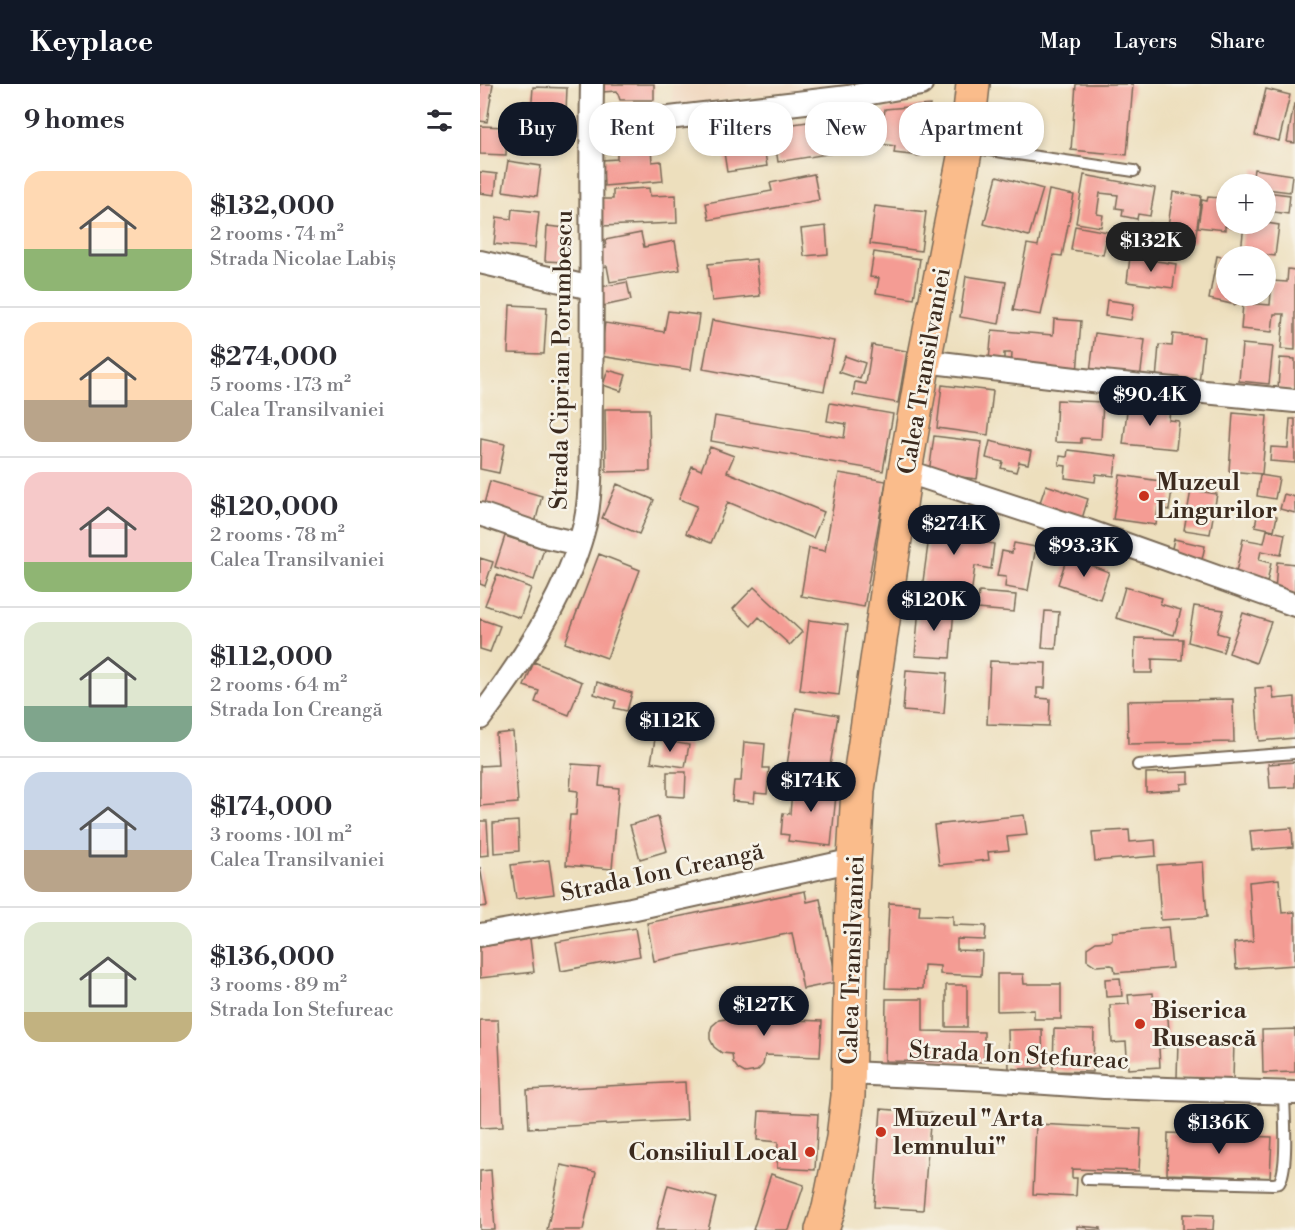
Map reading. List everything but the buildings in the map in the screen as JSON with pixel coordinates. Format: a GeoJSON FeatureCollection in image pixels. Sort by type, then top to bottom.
{"type":"FeatureCollection","features":[{"type":"Feature","properties":{"kind":"highway","name":"Calea Transilvaniei"},"geometry":{"type":"LineString","coordinates":[[971,102],[973,84]]}},
{"type":"Feature","properties":{"kind":"highway","name":"Calea Transilvaniei"},"geometry":{"type":"LineString","coordinates":[[822,1230],[829,1208],[843,1138],[848,1096],[858,790],[905,471],[964,156]]}},
{"type":"Feature","properties":{"kind":"street","name":"Strada Ciprian Porumbescu"},"geometry":{"type":"LineString","coordinates":[[592,84],[592,102]]}},
{"type":"Feature","properties":{"kind":"street"},"geometry":{"type":"LineString","coordinates":[[676,117],[848,97],[921,84]]}},
{"type":"Feature","properties":{"kind":"street","name":"Strada Ciprian Porumbescu"},"geometry":{"type":"LineString","coordinates":[[480,718],[523,654],[557,596],[579,544],[585,522],[588,499],[592,156]]}},
{"type":"Feature","properties":{"kind":"street"},"geometry":{"type":"LineString","coordinates":[[480,262],[591,288]]}},
{"type":"Feature","properties":{"kind":"street"},"geometry":{"type":"LineString","coordinates":[[924,361],[1092,381],[1295,401]]}},
{"type":"Feature","properties":{"kind":"street"},"geometry":{"type":"LineString","coordinates":[[905,471],[1088,531],[1295,605]]}},
{"type":"Feature","properties":{"kind":"street"},"geometry":{"type":"LineString","coordinates":[[480,514],[544,536],[579,544]]}},
{"type":"Feature","properties":{"kind":"street","name":"Strada Ion Creangă"},"geometry":{"type":"LineString","coordinates":[[480,935],[631,909],[854,860]]}},
{"type":"Feature","properties":{"kind":"street","name":"Strada Ion Stefureac"},"geometry":{"type":"LineString","coordinates":[[848,1073],[986,1079],[1104,1088],[1289,1092]]}},
{"type":"Feature","properties":{"kind":"lane"},"geometry":{"type":"LineString","coordinates":[[1029,156],[1134,171]]}},
{"type":"Feature","properties":{"kind":"lane"},"geometry":{"type":"LineString","coordinates":[[1138,765],[1295,753]]}},
{"type":"Feature","properties":{"kind":"lane"},"geometry":{"type":"LineString","coordinates":[[1087,1179],[1274,1184],[1279,1182],[1284,1163],[1289,1092]]}},
{"type":"Feature","properties":{"kind":"shaded area"},"geometry":{"type":"Polygon","coordinates":[[[672,84],[852,84],[712,102],[688,102],[688,105],[676,107],[676,102],[673,102],[672,84]]]}},
{"type":"Feature","properties":{"kind":"place","name":"Muzeul Lingurilor"},"geometry":{"type":"Point","coordinates":[1144,496]}},
{"type":"Feature","properties":{"kind":"place","name":"Biserica Rusească"},"geometry":{"type":"Point","coordinates":[1140,1024]}},
{"type":"Feature","properties":{"kind":"place","name":"Muzeul \"Arta lemnului\""},"geometry":{"type":"Point","coordinates":[881,1132]}},
{"type":"Feature","properties":{"kind":"place","name":"Consiliul Local"},"geometry":{"type":"Point","coordinates":[810,1152]}}]}
